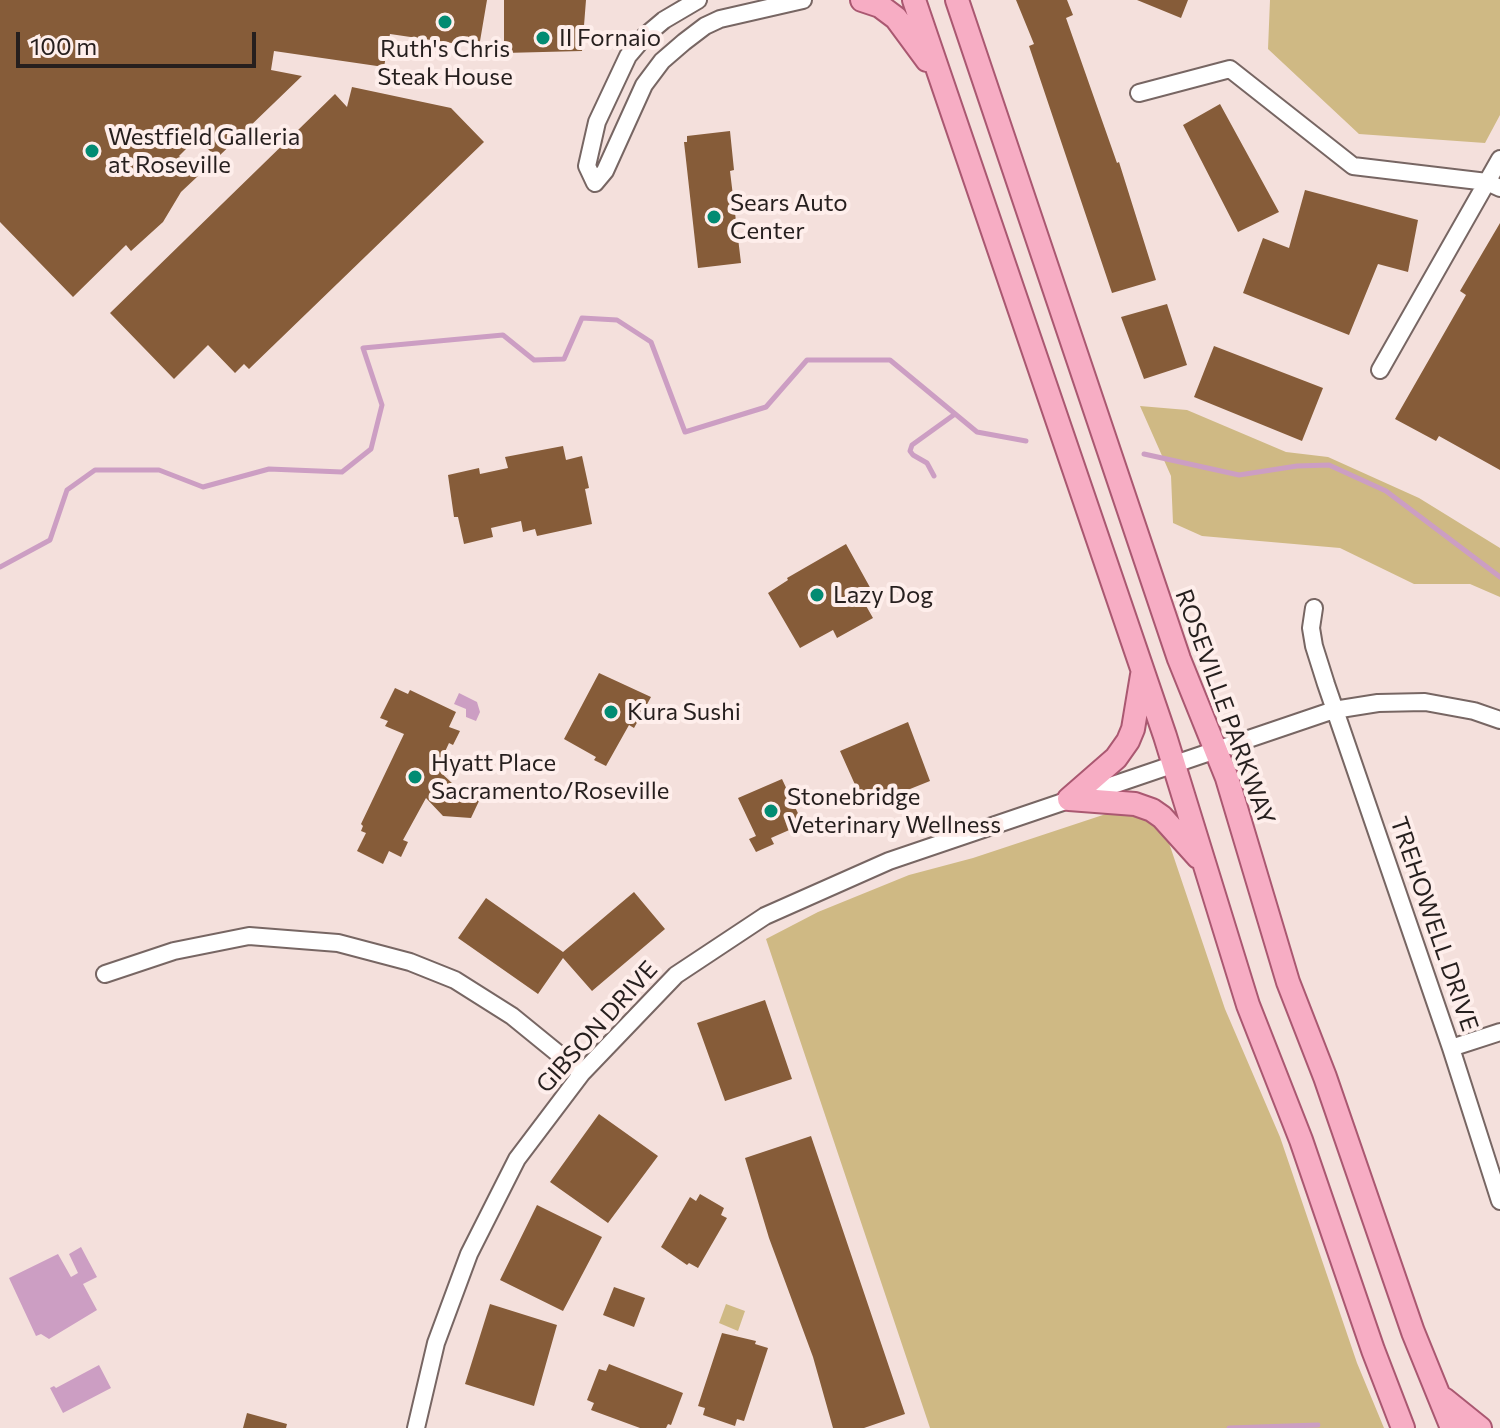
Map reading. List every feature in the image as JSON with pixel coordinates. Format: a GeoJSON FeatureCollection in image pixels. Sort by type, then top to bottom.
{"type":"FeatureCollection","features":[{"type":"Feature","properties":{"kind":"main road"},"geometry":{"type":"LineString","coordinates":[[862,0],[880,6],[896,18],[939,77]]}},
{"type":"Feature","properties":{"kind":"main road"},"geometry":{"type":"LineString","coordinates":[[914,0],[1174,763],[1248,1005],[1301,1140],[1403,1428]]}},
{"type":"Feature","properties":{"kind":"main road","name":"ROSEVILLE PARKWAY"},"geometry":{"type":"LineString","coordinates":[[957,0],[1179,659],[1217,749],[1288,982],[1325,1077],[1413,1332],[1452,1428]]}},
{"type":"Feature","properties":{"kind":"main road"},"geometry":{"type":"LineString","coordinates":[[1069,799],[1116,758],[1128,741],[1143,674]]}},
{"type":"Feature","properties":{"kind":"main road"},"geometry":{"type":"LineString","coordinates":[[1069,799],[1135,804],[1152,810],[1203,862]]}},
{"type":"Feature","properties":{"kind":"main road"},"geometry":{"type":"LineString","coordinates":[[1439,1395],[1480,1428]]}},
{"type":"Feature","properties":{"kind":"street"},"geometry":{"type":"LineString","coordinates":[[698,0],[664,20],[628,56],[604,105],[587,166],[595,183],[605,171],[644,85],[662,61],[705,26],[720,19],[803,0]]}},
{"type":"Feature","properties":{"kind":"street"},"geometry":{"type":"LineString","coordinates":[[1139,93],[1230,69],[1353,166],[1494,185]]}},
{"type":"Feature","properties":{"kind":"street"},"geometry":{"type":"LineString","coordinates":[[1380,370],[1494,185],[1500,159]]}},
{"type":"Feature","properties":{"kind":"street","name":"TREHOWELL DRIVE"},"geometry":{"type":"LineString","coordinates":[[1314,608],[1311,628],[1314,646],[1334,710],[1499,1195]]}},
{"type":"Feature","properties":{"kind":"street","name":"GIBSON DRIVE"},"geometry":{"type":"LineString","coordinates":[[416,1428],[436,1343],[469,1254],[517,1159],[582,1073],[676,975],[765,916],[889,861],[1334,710],[1378,703],[1425,702],[1474,711],[1500,720]]}},
{"type":"Feature","properties":{"kind":"street"},"geometry":{"type":"LineString","coordinates":[[105,974],[174,951],[249,936],[308,939],[346,945],[410,962],[455,980],[512,1016],[582,1073]]}},
{"type":"Feature","properties":{"kind":"street"},"geometry":{"type":"LineString","coordinates":[[1451,1048],[1500,1032]]}},
{"type":"Feature","properties":{"kind":"shaded area"},"geometry":{"type":"Polygon","coordinates":[[[1270,0],[1500,0],[1500,115],[1485,143],[1359,134],[1268,49],[1270,0]]]}},
{"type":"Feature","properties":{"kind":"shaded area"},"geometry":{"type":"Polygon","coordinates":[[[1140,406],[1187,410],[1286,452],[1328,457],[1419,498],[1500,548],[1500,597],[1470,584],[1414,584],[1340,548],[1202,536],[1173,523],[1171,476],[1140,406]]]}},
{"type":"Feature","properties":{"kind":"shaded area"},"geometry":{"type":"Polygon","coordinates":[[[459,693],[477,702],[480,712],[476,721],[466,717],[466,709],[454,704],[459,693]]]}},
{"type":"Feature","properties":{"kind":"shaded area"},"geometry":{"type":"Polygon","coordinates":[[[1118,810],[1143,813],[1160,826],[1168,840],[1225,1009],[1280,1137],[1357,1363],[1384,1428],[930,1428],[766,939],[818,912],[909,875],[973,858],[1118,810]]]}},
{"type":"Feature","properties":{"kind":"shaded area"},"geometry":{"type":"Polygon","coordinates":[[[81,1247],[97,1277],[83,1284],[97,1310],[49,1339],[41,1334],[36,1336],[9,1278],[58,1254],[71,1277],[78,1273],[69,1254],[81,1247]]]}},
{"type":"Feature","properties":{"kind":"shaded area"},"geometry":{"type":"Polygon","coordinates":[[[726,1304],[745,1311],[738,1331],[719,1323],[726,1304]]]}},
{"type":"Feature","properties":{"kind":"shaded area"},"geometry":{"type":"Polygon","coordinates":[[[99,1365],[111,1388],[63,1413],[50,1388],[56,1388],[99,1365]]]}},
{"type":"Feature","properties":{"kind":"building","name":"Westfield Galleria at Roseville"},"geometry":{"type":"Polygon","coordinates":[[[0,0],[487,0],[479,47],[390,34],[384,67],[274,51],[271,70],[302,76],[217,158],[197,138],[179,156],[198,176],[181,192],[163,222],[131,251],[126,245],[73,297],[0,222],[0,0]]]}},
{"type":"Feature","properties":{"kind":"building","name":"II Fornaio"},"geometry":{"type":"Polygon","coordinates":[[[504,0],[586,0],[582,51],[504,53],[504,0]]]}},
{"type":"Feature","properties":{"kind":"building"},"geometry":{"type":"Polygon","coordinates":[[[1016,0],[1067,0],[1073,15],[1066,18],[1119,162],[1156,280],[1112,293],[1029,46],[1034,44],[1016,0]]]}},
{"type":"Feature","properties":{"kind":"building"},"geometry":{"type":"Polygon","coordinates":[[[1137,0],[1188,0],[1181,18],[1137,0]]]}},
{"type":"Feature","properties":{"kind":"building"},"geometry":{"type":"Polygon","coordinates":[[[352,87],[451,108],[484,142],[249,369],[244,364],[235,373],[208,345],[174,379],[110,313],[335,94],[347,107],[352,87]]]}},
{"type":"Feature","properties":{"kind":"building"},"geometry":{"type":"Polygon","coordinates":[[[1220,104],[1279,212],[1238,232],[1183,125],[1220,104]]]}},
{"type":"Feature","properties":{"kind":"building","name":"Sears Auto Center"},"geometry":{"type":"Polygon","coordinates":[[[730,131],[734,170],[730,171],[741,263],[698,268],[684,142],[687,142],[687,136],[730,131]]]}},
{"type":"Feature","properties":{"kind":"building"},"geometry":{"type":"Polygon","coordinates":[[[1305,190],[1418,220],[1408,272],[1378,264],[1349,335],[1243,293],[1263,238],[1289,248],[1305,190]]]}},
{"type":"Feature","properties":{"kind":"building"},"geometry":{"type":"Polygon","coordinates":[[[1500,223],[1500,470],[1439,436],[1436,441],[1395,419],[1466,295],[1460,291],[1500,223]]]}},
{"type":"Feature","properties":{"kind":"building"},"geometry":{"type":"Polygon","coordinates":[[[1167,304],[1187,365],[1144,379],[1121,317],[1167,304]]]}},
{"type":"Feature","properties":{"kind":"building"},"geometry":{"type":"Polygon","coordinates":[[[1214,346],[1323,388],[1302,441],[1194,397],[1214,346]]]}},
{"type":"Feature","properties":{"kind":"building"},"geometry":{"type":"Polygon","coordinates":[[[563,446],[566,460],[582,456],[592,524],[537,536],[535,529],[523,532],[521,521],[491,528],[493,537],[464,544],[458,517],[454,517],[448,475],[479,468],[480,474],[508,468],[505,457],[563,446]]]}},
{"type":"Feature","properties":{"kind":"building","name":"Lazy Dog"},"geometry":{"type":"Polygon","coordinates":[[[846,544],[872,591],[861,597],[873,618],[837,638],[833,630],[800,648],[768,593],[787,578],[846,544]]]}},
{"type":"Feature","properties":{"kind":"building","name":"Kura Sushi"},"geometry":{"type":"Polygon","coordinates":[[[599,673],[651,697],[634,728],[629,725],[606,766],[564,739],[599,673]]]}},
{"type":"Feature","properties":{"kind":"building","name":"Hyatt Place Sacramento/Roseville"},"geometry":{"type":"Polygon","coordinates":[[[395,688],[408,694],[410,690],[456,712],[449,727],[460,731],[453,745],[449,743],[437,769],[453,784],[451,788],[479,801],[471,818],[443,816],[426,798],[403,840],[408,842],[401,857],[389,851],[383,864],[357,851],[366,833],[361,831],[361,824],[404,734],[385,726],[388,721],[380,718],[395,688]]]}},
{"type":"Feature","properties":{"kind":"building"},"geometry":{"type":"Polygon","coordinates":[[[908,722],[930,781],[865,807],[840,751],[908,722]]]}},
{"type":"Feature","properties":{"kind":"building","name":"Stonebridge Veterinary Wellness"},"geometry":{"type":"Polygon","coordinates":[[[782,779],[803,824],[771,838],[774,844],[756,852],[749,839],[756,836],[738,798],[782,779]]]}},
{"type":"Feature","properties":{"kind":"building"},"geometry":{"type":"Polygon","coordinates":[[[634,892],[665,929],[592,991],[563,958],[538,994],[458,938],[486,898],[563,952],[634,892]]]}},
{"type":"Feature","properties":{"kind":"building"},"geometry":{"type":"Polygon","coordinates":[[[765,1000],[792,1079],[725,1101],[697,1023],[765,1000]]]}},
{"type":"Feature","properties":{"kind":"building"},"geometry":{"type":"Polygon","coordinates":[[[599,1114],[658,1156],[608,1223],[550,1182],[599,1114]]]}},
{"type":"Feature","properties":{"kind":"building"},"geometry":{"type":"Polygon","coordinates":[[[811,1136],[905,1414],[864,1428],[833,1428],[813,1357],[769,1238],[745,1158],[811,1136]]]}},
{"type":"Feature","properties":{"kind":"building"},"geometry":{"type":"Polygon","coordinates":[[[700,1194],[724,1208],[721,1215],[727,1218],[698,1268],[689,1263],[687,1265],[661,1247],[690,1197],[696,1201],[700,1194]]]}},
{"type":"Feature","properties":{"kind":"building"},"geometry":{"type":"Polygon","coordinates":[[[537,1205],[602,1237],[563,1311],[500,1280],[537,1205]]]}},
{"type":"Feature","properties":{"kind":"building"},"geometry":{"type":"Polygon","coordinates":[[[614,1287],[645,1298],[634,1327],[603,1315],[614,1287]]]}},
{"type":"Feature","properties":{"kind":"building"},"geometry":{"type":"Polygon","coordinates":[[[490,1304],[557,1325],[534,1406],[465,1384],[490,1304]]]}},
{"type":"Feature","properties":{"kind":"building"},"geometry":{"type":"Polygon","coordinates":[[[722,1333],[756,1341],[755,1344],[768,1348],[744,1421],[737,1419],[735,1426],[703,1415],[705,1408],[698,1406],[722,1333]]]}},
{"type":"Feature","properties":{"kind":"building"},"geometry":{"type":"Polygon","coordinates":[[[609,1364],[683,1393],[671,1425],[668,1424],[666,1428],[640,1428],[591,1410],[594,1403],[587,1400],[599,1369],[606,1371],[609,1364]]]}},
{"type":"Feature","properties":{"kind":"building"},"geometry":{"type":"Polygon","coordinates":[[[247,1413],[287,1424],[286,1428],[243,1428],[247,1413]]]}},
{"type":"Feature","properties":{"kind":"waterway"},"geometry":{"type":"LineString","coordinates":[[0,567],[50,540],[67,490],[95,470],[159,470],[203,487],[269,469],[342,472],[371,449],[382,405],[363,348],[503,335],[534,360],[564,359],[582,318],[617,320],[651,342],[685,432],[766,407],[807,360],[890,360],[977,432],[1026,441]]}},
{"type":"Feature","properties":{"kind":"waterway"},"geometry":{"type":"LineString","coordinates":[[934,476],[927,463],[910,451],[912,445],[955,414]]}},
{"type":"Feature","properties":{"kind":"waterway"},"geometry":{"type":"LineString","coordinates":[[1144,454],[1239,475],[1297,466],[1329,465],[1386,491],[1500,577]]}},
{"type":"Feature","properties":{"kind":"waterway"},"geometry":{"type":"LineString","coordinates":[[1229,1428],[1318,1425]]}},
{"type":"Feature","properties":{"kind":"place","name":"Ruth's Chris Steak House"},"geometry":{"type":"Point","coordinates":[445,22]}},
{"type":"Feature","properties":{"kind":"place","name":"II Fornaio"},"geometry":{"type":"Point","coordinates":[543,38]}},
{"type":"Feature","properties":{"kind":"place","name":"Westfield Galleria at Roseville"},"geometry":{"type":"Point","coordinates":[92,151]}},
{"type":"Feature","properties":{"kind":"place","name":"Sears Auto Center"},"geometry":{"type":"Point","coordinates":[714,217]}},
{"type":"Feature","properties":{"kind":"place","name":"Lazy Dog"},"geometry":{"type":"Point","coordinates":[817,595]}},
{"type":"Feature","properties":{"kind":"place","name":"Kura Sushi"},"geometry":{"type":"Point","coordinates":[611,712]}},
{"type":"Feature","properties":{"kind":"place","name":"Hyatt Place Sacramento/Roseville"},"geometry":{"type":"Point","coordinates":[415,777]}},
{"type":"Feature","properties":{"kind":"place","name":"Stonebridge Veterinary Wellness"},"geometry":{"type":"Point","coordinates":[771,811]}}]}
